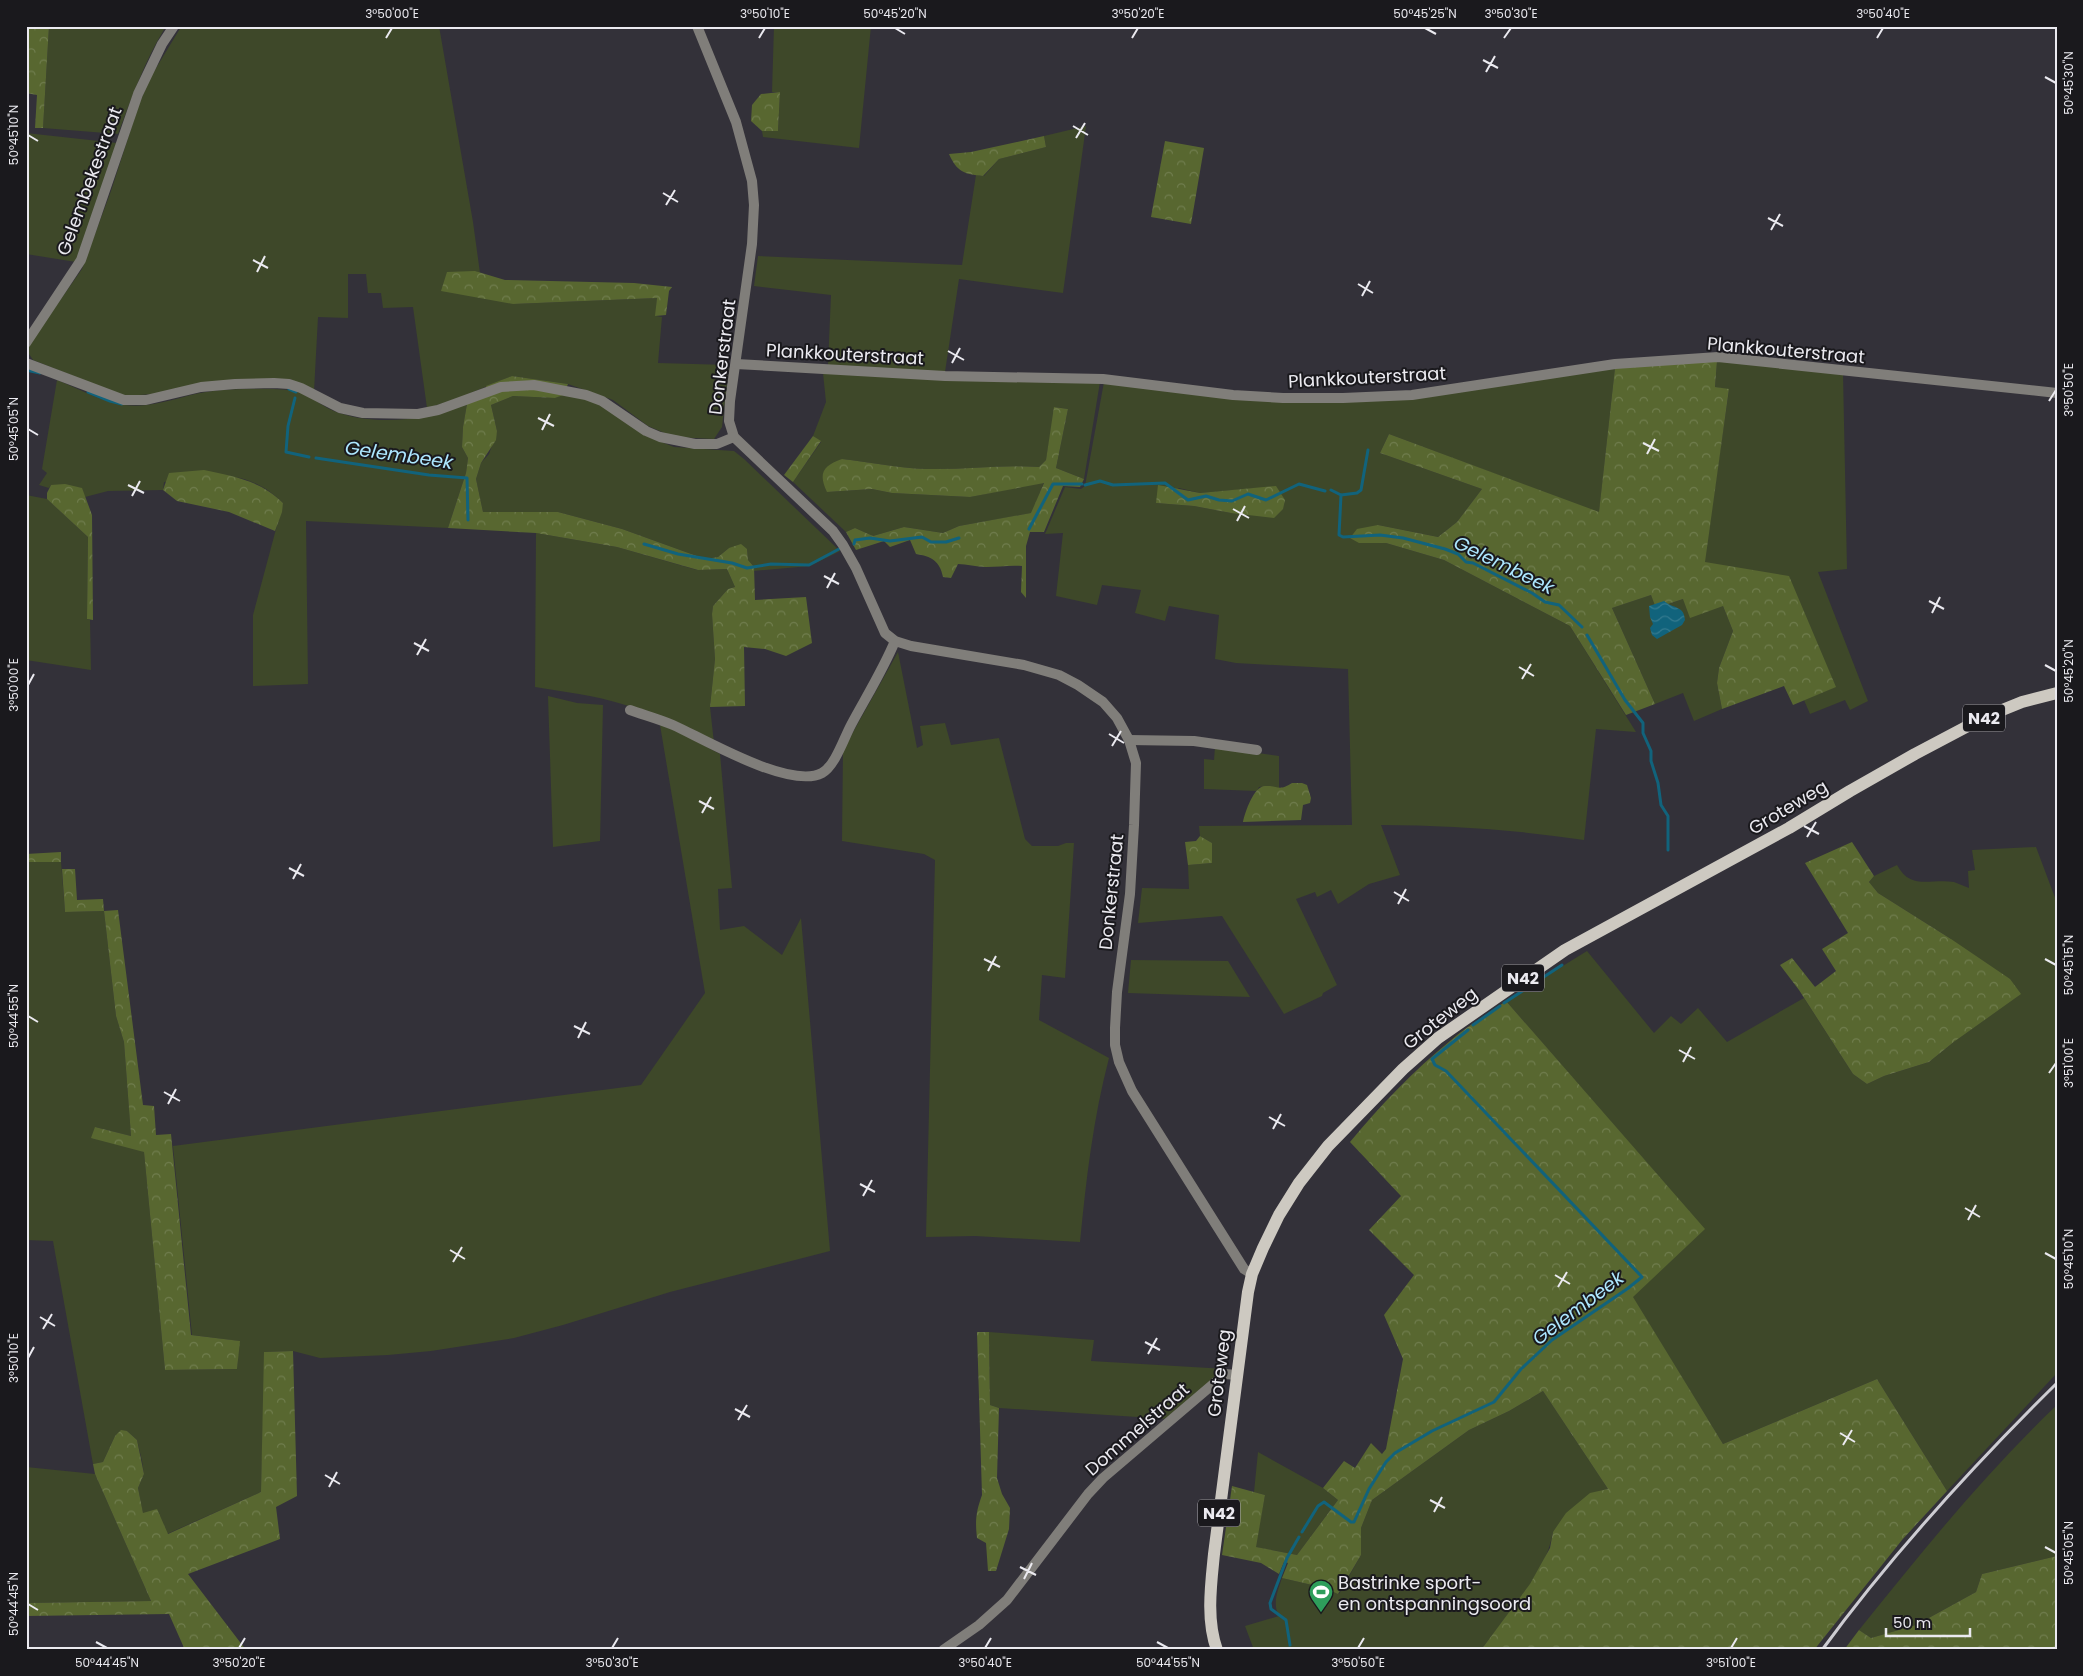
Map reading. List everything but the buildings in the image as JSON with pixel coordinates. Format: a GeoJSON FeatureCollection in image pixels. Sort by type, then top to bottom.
{"type":"FeatureCollection","features":[{"type":"Feature","properties":{"kind":"main road","name":"Groteweg"},"geometry":{"type":"LineString","coordinates":[[1217,1650],[1211,1622],[1211,1591],[1236,1375],[1252,1274],[1279,1215],[1299,1182],[1328,1146],[1403,1069],[1438,1038],[1564,950],[1781,833],[1850,791],[1984,717],[2022,702],[2057,693]]}},
{"type":"Feature","properties":{"kind":"street","name":"Gelembekestraat"},"geometry":{"type":"LineString","coordinates":[[26,343],[81,260],[138,94],[162,44],[174,26]]}},
{"type":"Feature","properties":{"kind":"street","name":"Donkerstraat"},"geometry":{"type":"LineString","coordinates":[[697,26],[736,122],[752,180],[754,205],[752,244],[729,421],[734,437],[833,531],[843,544],[856,568],[885,633],[895,641],[911,646],[1024,665],[1059,675],[1078,684],[1103,702],[1117,718],[1130,740],[1136,763],[1136,797],[1130,894],[1117,992],[1116,1045],[1119,1062],[1132,1091],[1244,1269],[1252,1274]]}},
{"type":"Feature","properties":{"kind":"street","name":"Plankkouterstraat"},"geometry":{"type":"LineString","coordinates":[[736,364],[945,376],[1103,379],[1233,395],[1283,398],[1342,398],[1422,394],[1616,364],[1718,357],[2057,393]]}},
{"type":"Feature","properties":{"kind":"street"},"geometry":{"type":"LineString","coordinates":[[26,363],[124,400],[146,400],[201,387],[274,383],[289,384],[301,388],[340,408],[363,413],[418,414],[438,410],[501,387],[534,385],[586,395],[602,401],[646,431],[660,437],[695,444],[717,444],[734,437]]}},
{"type":"Feature","properties":{"kind":"street"},"geometry":{"type":"LineString","coordinates":[[630,710],[672,724],[737,756],[789,776],[815,776],[829,768],[851,724],[886,665],[895,641]]}},
{"type":"Feature","properties":{"kind":"street"},"geometry":{"type":"LineString","coordinates":[[1130,740],[1194,741],[1257,750]]}},
{"type":"Feature","properties":{"kind":"street","name":"Dommelstraat"},"geometry":{"type":"LineString","coordinates":[[943,1650],[979,1625],[1007,1600],[1088,1494],[1120,1462],[1225,1374],[1236,1375]]}},
{"type":"Feature","properties":{"kind":"green space"},"geometry":{"type":"Polygon","coordinates":[[[26,26],[49,26],[43,128],[35,128],[37,95],[26,93],[26,26]]]}},
{"type":"Feature","properties":{"kind":"green space"},"geometry":{"type":"Polygon","coordinates":[[[49,26],[166,26],[145,65],[118,134],[43,128],[49,26]]]}},
{"type":"Feature","properties":{"kind":"green space"},"geometry":{"type":"Polygon","coordinates":[[[439,26],[480,273],[475,271],[513,304],[657,298],[656,316],[662,317],[658,363],[729,365],[722,427],[714,439],[674,437],[648,426],[613,400],[568,384],[512,376],[454,400],[427,408],[413,307],[383,308],[381,293],[368,293],[366,274],[348,274],[348,318],[318,317],[314,391],[290,379],[240,379],[155,394],[124,396],[33,360],[27,351],[30,343],[82,269],[111,191],[139,104],[150,78],[181,27],[439,26]]]}},
{"type":"Feature","properties":{"kind":"green space"},"geometry":{"type":"Polygon","coordinates":[[[774,26],[871,26],[859,148],[763,137],[762,131],[778,131],[780,92],[772,92],[774,26]]]}},
{"type":"Feature","properties":{"kind":"green space"},"geometry":{"type":"Polygon","coordinates":[[[780,92],[778,131],[762,131],[751,121],[752,105],[761,94],[780,92]]]}},
{"type":"Feature","properties":{"kind":"green space"},"geometry":{"type":"Polygon","coordinates":[[[1086,126],[1063,293],[959,279],[945,372],[828,365],[831,295],[754,286],[758,256],[962,265],[976,175],[984,176],[999,159],[1046,147],[1044,136],[1086,126]]]}},
{"type":"Feature","properties":{"kind":"green space"},"geometry":{"type":"Polygon","coordinates":[[[26,133],[117,143],[76,262],[26,254],[26,133]]]}},
{"type":"Feature","properties":{"kind":"green space"},"geometry":{"type":"Polygon","coordinates":[[[1044,136],[1046,147],[999,159],[983,176],[962,171],[955,165],[949,154],[971,152],[1044,136]]]}},
{"type":"Feature","properties":{"kind":"green space"},"geometry":{"type":"Polygon","coordinates":[[[1165,141],[1204,148],[1191,224],[1151,217],[1165,141]]]}},
{"type":"Feature","properties":{"kind":"green space"},"geometry":{"type":"Polygon","coordinates":[[[475,271],[505,280],[634,283],[672,287],[669,291],[666,315],[655,316],[657,298],[513,304],[441,291],[447,272],[475,271]]]}},
{"type":"Feature","properties":{"kind":"green space"},"geometry":{"type":"Polygon","coordinates":[[[1717,361],[1843,373],[1847,569],[1818,572],[1868,701],[1850,710],[1845,700],[1810,714],[1804,700],[1835,687],[1704,562],[1729,390],[1715,387],[1717,361]]]}},
{"type":"Feature","properties":{"kind":"green space"},"geometry":{"type":"Polygon","coordinates":[[[1717,361],[1715,387],[1729,389],[1705,562],[1789,576],[1836,687],[1793,705],[1784,686],[1722,709],[1717,683],[1719,668],[1733,631],[1723,606],[1690,618],[1683,599],[1656,608],[1651,595],[1612,608],[1655,704],[1626,715],[1570,626],[1444,560],[1386,543],[1359,543],[1350,538],[1357,529],[1378,525],[1438,537],[1457,522],[1482,489],[1380,453],[1389,434],[1599,512],[1615,368],[1717,361]]]}},
{"type":"Feature","properties":{"kind":"green space"},"geometry":{"type":"Polygon","coordinates":[[[1615,368],[1599,513],[1389,434],[1380,453],[1482,489],[1457,522],[1438,537],[1378,525],[1359,543],[1386,543],[1444,560],[1570,626],[1636,732],[1596,729],[1584,840],[1534,833],[1483,829],[1381,825],[1400,875],[1369,884],[1338,904],[1331,890],[1317,897],[1315,892],[1296,899],[1337,985],[1323,993],[1322,996],[1284,1014],[1222,916],[1138,923],[1142,888],[1189,889],[1188,865],[1212,863],[1212,843],[1200,836],[1199,826],[1352,825],[1348,669],[1236,663],[1215,659],[1219,615],[1169,606],[1165,621],[1135,613],[1141,590],[1102,585],[1097,605],[1056,596],[1063,533],[1045,534],[1065,487],[1081,489],[1085,486],[1104,382],[1358,401],[1615,368]],[[1179,488],[1156,503],[1194,506],[1231,513],[1258,488],[1200,493],[1179,488]]]}},
{"type":"Feature","properties":{"kind":"green space"},"geometry":{"type":"Polygon","coordinates":[[[823,373],[1100,382],[1084,479],[1056,468],[1068,409],[1055,407],[1046,460],[1039,467],[926,469],[842,459],[827,492],[872,489],[892,493],[970,497],[1044,482],[1032,513],[959,526],[943,533],[904,527],[873,536],[855,528],[846,532],[793,482],[821,442],[813,436],[826,402],[823,373]]]}},
{"type":"Feature","properties":{"kind":"green space"},"geometry":{"type":"Polygon","coordinates":[[[512,376],[568,384],[563,395],[555,398],[513,396],[491,405],[497,431],[496,440],[481,463],[476,479],[483,512],[558,512],[622,529],[705,559],[718,557],[729,548],[741,544],[747,549],[748,560],[754,567],[755,600],[806,597],[812,643],[786,656],[765,649],[744,647],[745,706],[710,707],[715,659],[713,606],[728,589],[735,587],[727,569],[698,570],[617,547],[536,533],[448,528],[466,473],[468,458],[462,447],[467,404],[488,394],[486,386],[512,376]]]}},
{"type":"Feature","properties":{"kind":"green space"},"geometry":{"type":"Polygon","coordinates":[[[57,380],[108,401],[135,406],[156,404],[206,392],[248,389],[296,391],[334,411],[366,419],[401,420],[452,410],[467,404],[462,447],[468,458],[466,473],[448,528],[306,521],[308,684],[253,686],[253,615],[283,503],[261,486],[248,480],[234,477],[164,482],[163,490],[108,491],[85,497],[81,488],[51,485],[49,488],[39,485],[47,473],[42,469],[57,380]]]}},
{"type":"Feature","properties":{"kind":"green space"},"geometry":{"type":"Polygon","coordinates":[[[564,393],[598,403],[649,437],[674,447],[734,451],[840,551],[810,566],[753,571],[754,567],[748,560],[747,549],[729,548],[718,557],[705,559],[622,529],[558,512],[483,512],[476,479],[481,463],[489,454],[497,431],[491,405],[513,396],[555,398],[564,393]]]}},
{"type":"Feature","properties":{"kind":"green space"},"geometry":{"type":"Polygon","coordinates":[[[1054,407],[1068,409],[1056,468],[1084,479],[1080,487],[1063,486],[1044,532],[1030,532],[1026,546],[1026,598],[1021,592],[1022,566],[986,567],[958,564],[951,578],[943,577],[940,567],[934,560],[916,554],[910,540],[890,547],[884,541],[856,550],[846,532],[855,528],[873,536],[904,527],[943,533],[959,526],[1031,513],[1044,483],[970,497],[892,493],[872,489],[827,492],[823,475],[830,464],[842,459],[926,469],[1039,467],[1046,460],[1054,407]]]}},
{"type":"Feature","properties":{"kind":"green space"},"geometry":{"type":"Polygon","coordinates":[[[813,436],[821,441],[793,482],[784,475],[813,436]]]}},
{"type":"Feature","properties":{"kind":"green space"},"geometry":{"type":"Polygon","coordinates":[[[204,470],[256,484],[274,495],[283,503],[282,512],[275,531],[229,512],[177,501],[163,490],[169,473],[204,470]]]}},
{"type":"Feature","properties":{"kind":"green space"},"geometry":{"type":"Polygon","coordinates":[[[65,484],[82,488],[92,515],[93,620],[87,619],[88,537],[47,499],[47,493],[51,485],[65,484]]]}},
{"type":"Feature","properties":{"kind":"green space"},"geometry":{"type":"Polygon","coordinates":[[[1158,485],[1200,493],[1276,486],[1285,500],[1283,509],[1274,518],[1231,513],[1194,506],[1156,503],[1158,485]]]}},
{"type":"Feature","properties":{"kind":"green space"},"geometry":{"type":"Polygon","coordinates":[[[26,495],[47,499],[88,537],[87,619],[90,620],[91,670],[26,660],[26,495]]]}},
{"type":"Feature","properties":{"kind":"green space"},"geometry":{"type":"Polygon","coordinates":[[[536,533],[617,547],[697,570],[727,569],[735,587],[728,589],[713,606],[712,614],[715,659],[710,707],[714,743],[669,721],[634,708],[590,696],[535,687],[536,533]]]}},
{"type":"Feature","properties":{"kind":"green space"},"geometry":{"type":"Polygon","coordinates":[[[1651,595],[1657,608],[1683,599],[1723,606],[1733,631],[1719,668],[1717,683],[1722,709],[1694,721],[1683,693],[1655,704],[1612,608],[1651,595]]]}},
{"type":"Feature","properties":{"kind":"green space"},"geometry":{"type":"Polygon","coordinates":[[[898,652],[917,748],[923,745],[920,726],[945,723],[951,745],[999,738],[1025,839],[1032,846],[1058,846],[1074,843],[1065,978],[1042,975],[1039,1020],[1109,1058],[1091,1150],[1080,1242],[975,1236],[926,1237],[935,860],[924,854],[842,841],[843,750],[898,652]]]}},
{"type":"Feature","properties":{"kind":"green space"},"geometry":{"type":"Polygon","coordinates":[[[548,696],[577,703],[603,705],[600,841],[553,847],[548,696]]]}},
{"type":"Feature","properties":{"kind":"green space"},"geometry":{"type":"Polygon","coordinates":[[[660,725],[677,731],[720,754],[732,888],[718,889],[720,930],[744,926],[782,955],[801,918],[830,1251],[670,1292],[514,1338],[431,1351],[388,1355],[320,1358],[293,1351],[265,1352],[261,1492],[167,1534],[143,1514],[138,1488],[144,1474],[137,1440],[127,1431],[115,1436],[103,1462],[93,1464],[53,1241],[26,1240],[26,862],[61,862],[65,912],[104,911],[116,1016],[124,1042],[131,1136],[95,1127],[144,1152],[165,1370],[237,1369],[239,1341],[192,1335],[173,1146],[641,1085],[705,993],[660,725]]]}},
{"type":"Feature","properties":{"kind":"green space"},"geometry":{"type":"Polygon","coordinates":[[[1215,747],[1279,756],[1279,789],[1269,786],[1259,787],[1257,791],[1204,789],[1204,759],[1214,760],[1215,747]]]}},
{"type":"Feature","properties":{"kind":"green space"},"geometry":{"type":"Polygon","coordinates":[[[1292,783],[1307,785],[1311,798],[1310,803],[1303,805],[1301,820],[1243,822],[1257,790],[1265,786],[1281,788],[1292,783]]]}},
{"type":"Feature","properties":{"kind":"green space"},"geometry":{"type":"Polygon","coordinates":[[[1200,836],[1212,843],[1212,863],[1188,865],[1185,842],[1196,841],[1200,836]]]}},
{"type":"Feature","properties":{"kind":"green space"},"geometry":{"type":"Polygon","coordinates":[[[1852,842],[1874,876],[1869,882],[1878,893],[2010,979],[2021,994],[1929,1062],[1884,1076],[1867,1084],[1853,1074],[1799,990],[1780,965],[1792,958],[1815,987],[1836,971],[1822,949],[1848,933],[1805,863],[1852,842]]]}},
{"type":"Feature","properties":{"kind":"green space"},"geometry":{"type":"Polygon","coordinates":[[[2036,847],[2057,903],[2057,1373],[1947,1491],[1877,1379],[1723,1444],[1632,1297],[1704,1229],[1506,1001],[1587,951],[1654,1033],[1671,1016],[1681,1024],[1698,1008],[1727,1042],[1804,998],[1853,1074],[1867,1084],[1884,1076],[1929,1062],[1955,1041],[1951,939],[1878,893],[1869,882],[1874,876],[1897,865],[1903,873],[1915,881],[1954,882],[1969,888],[1968,871],[1975,870],[1972,850],[2036,847]]]}},
{"type":"Feature","properties":{"kind":"green space"},"geometry":{"type":"Polygon","coordinates":[[[61,852],[61,862],[26,862],[26,854],[61,852]]]}},
{"type":"Feature","properties":{"kind":"green space"},"geometry":{"type":"Polygon","coordinates":[[[62,869],[75,869],[77,900],[103,899],[104,911],[65,912],[62,869]]]}},
{"type":"Feature","properties":{"kind":"green space"},"geometry":{"type":"Polygon","coordinates":[[[118,910],[143,1105],[154,1106],[156,1135],[171,1134],[191,1335],[240,1341],[237,1369],[165,1370],[144,1152],[91,1138],[95,1127],[131,1136],[124,1042],[116,1016],[104,911],[118,910]]]}},
{"type":"Feature","properties":{"kind":"green space"},"geometry":{"type":"Polygon","coordinates":[[[1131,960],[1228,961],[1250,997],[1128,993],[1131,960]]]}},
{"type":"Feature","properties":{"kind":"green space"},"geometry":{"type":"Polygon","coordinates":[[[1506,1001],[1705,1229],[1633,1297],[1723,1444],[1877,1379],[1947,1491],[1902,1540],[1814,1650],[1481,1650],[1530,1584],[1550,1548],[1553,1532],[1566,1513],[1590,1493],[1608,1489],[1543,1391],[1509,1411],[1469,1430],[1372,1500],[1361,1528],[1361,1555],[1338,1594],[1325,1588],[1282,1578],[1288,1563],[1284,1562],[1279,1574],[1261,1563],[1222,1555],[1232,1486],[1265,1495],[1256,1547],[1297,1555],[1338,1500],[1323,1488],[1344,1461],[1355,1468],[1371,1443],[1382,1454],[1386,1449],[1403,1359],[1384,1315],[1414,1275],[1369,1230],[1401,1196],[1350,1142],[1385,1102],[1423,1064],[1463,1030],[1506,1001]]]}},
{"type":"Feature","properties":{"kind":"green space"},"geometry":{"type":"Polygon","coordinates":[[[977,1332],[989,1332],[990,1405],[999,1408],[997,1478],[1002,1494],[1010,1508],[1009,1529],[996,1571],[988,1571],[986,1543],[977,1538],[976,1532],[976,1516],[982,1495],[977,1332]]]}},
{"type":"Feature","properties":{"kind":"green space"},"geometry":{"type":"Polygon","coordinates":[[[989,1332],[1094,1340],[1091,1361],[1226,1369],[1168,1419],[999,1408],[990,1405],[989,1332]]]}},
{"type":"Feature","properties":{"kind":"green space"},"geometry":{"type":"Polygon","coordinates":[[[293,1351],[297,1496],[276,1507],[280,1539],[188,1574],[246,1650],[185,1650],[169,1614],[26,1616],[26,1603],[151,1601],[95,1474],[93,1464],[103,1462],[115,1436],[121,1430],[127,1431],[137,1440],[144,1474],[138,1488],[143,1513],[157,1509],[168,1534],[261,1492],[264,1352],[293,1351]]]}},
{"type":"Feature","properties":{"kind":"green space"},"geometry":{"type":"Polygon","coordinates":[[[1543,1391],[1608,1489],[1553,1532],[1549,1549],[1534,1580],[1481,1650],[1254,1650],[1245,1626],[1279,1616],[1276,1602],[1282,1578],[1325,1588],[1339,1594],[1361,1555],[1361,1528],[1372,1500],[1469,1430],[1509,1411],[1543,1391]]]}},
{"type":"Feature","properties":{"kind":"green space"},"geometry":{"type":"Polygon","coordinates":[[[2057,1405],[2057,1556],[1982,1574],[1976,1592],[1916,1625],[1871,1638],[1859,1630],[1979,1486],[2057,1405]]]}},
{"type":"Feature","properties":{"kind":"green space"},"geometry":{"type":"Polygon","coordinates":[[[1258,1452],[1323,1488],[1338,1500],[1297,1555],[1255,1547],[1265,1495],[1254,1492],[1258,1452]]]}},
{"type":"Feature","properties":{"kind":"green space"},"geometry":{"type":"Polygon","coordinates":[[[26,1467],[95,1474],[151,1601],[26,1603],[26,1467]]]}},
{"type":"Feature","properties":{"kind":"green space"},"geometry":{"type":"Polygon","coordinates":[[[2057,1556],[2057,1650],[1844,1650],[1859,1630],[1871,1638],[1916,1625],[1976,1592],[1982,1574],[2057,1556]]]}},
{"type":"Feature","properties":{"kind":"water"},"geometry":{"type":"Polygon","coordinates":[[[1664,601],[1683,612],[1685,620],[1682,625],[1657,639],[1652,635],[1650,628],[1653,624],[1649,606],[1664,601]]]}},
{"type":"Feature","properties":{"kind":"waterway","name":"Gelembeek"},"geometry":{"type":"LineString","coordinates":[[26,370],[40,373]]}},
{"type":"Feature","properties":{"kind":"waterway","name":"Gelembeek"},"geometry":{"type":"LineString","coordinates":[[289,389],[296,392]]}},
{"type":"Feature","properties":{"kind":"waterway","name":"Gelembeek"},"geometry":{"type":"LineString","coordinates":[[88,392],[122,404]]}},
{"type":"Feature","properties":{"kind":"waterway","name":"Gelembeek"},"geometry":{"type":"LineString","coordinates":[[295,398],[288,426],[286,452],[309,457]]}},
{"type":"Feature","properties":{"kind":"waterway"},"geometry":{"type":"LineString","coordinates":[[1341,495],[1357,493],[1361,490],[1368,450]]}},
{"type":"Feature","properties":{"kind":"waterway","name":"Gelembeek"},"geometry":{"type":"LineString","coordinates":[[316,458],[429,475],[467,478],[468,520]]}},
{"type":"Feature","properties":{"kind":"waterway","name":"Gelembeek"},"geometry":{"type":"LineString","coordinates":[[1085,485],[1100,481],[1113,485],[1165,483],[1188,500],[1206,496],[1232,501],[1248,494],[1266,500],[1299,484],[1325,491]]}},
{"type":"Feature","properties":{"kind":"waterway","name":"Gelembeek"},"geometry":{"type":"LineString","coordinates":[[1029,529],[1053,484],[1082,484]]}},
{"type":"Feature","properties":{"kind":"waterway","name":"Gelembeek"},"geometry":{"type":"LineString","coordinates":[[1331,490],[1341,495],[1339,535],[1343,537],[1380,535],[1403,538],[1445,549],[1458,554],[1466,562],[1473,563],[1532,593],[1545,602],[1559,605],[1582,627]]}},
{"type":"Feature","properties":{"kind":"waterway","name":"Gelembeek"},"geometry":{"type":"LineString","coordinates":[[854,544],[855,540],[870,538],[890,541],[922,537],[931,542],[946,542],[959,538]]}},
{"type":"Feature","properties":{"kind":"waterway","name":"Gelembeek"},"geometry":{"type":"LineString","coordinates":[[644,544],[678,554],[732,563],[747,568],[771,564],[809,565],[839,549]]}},
{"type":"Feature","properties":{"kind":"waterway","name":"Gelembeek"},"geometry":{"type":"LineString","coordinates":[[1587,635],[1625,700],[1643,723],[1643,733],[1651,751],[1651,761],[1658,783],[1661,805],[1668,816],[1668,850]]}},
{"type":"Feature","properties":{"kind":"waterway","name":"Gelembeek"},"geometry":{"type":"LineString","coordinates":[[1504,1003],[1562,965]]}},
{"type":"Feature","properties":{"kind":"waterway","name":"Gelembeek"},"geometry":{"type":"LineString","coordinates":[[1473,1025],[1500,1006]]}},
{"type":"Feature","properties":{"kind":"waterway","name":"Gelembeek"},"geometry":{"type":"LineString","coordinates":[[1302,1532],[1318,1506],[1324,1502],[1351,1522],[1354,1522],[1369,1489],[1386,1462],[1395,1453],[1432,1431],[1494,1402],[1521,1369],[1552,1340],[1642,1277],[1446,1071],[1435,1065],[1432,1059],[1468,1030]]}},
{"type":"Feature","properties":{"kind":"waterway","name":"Gelembeek"},"geometry":{"type":"LineString","coordinates":[[1290,1645],[1286,1620],[1271,1609],[1270,1603],[1287,1558],[1299,1537]]}},
{"type":"Feature","properties":{"kind":"railway"},"geometry":{"type":"LineString","coordinates":[[1822,1650],[1876,1579],[1934,1512],[2057,1383]]}},
{"type":"Feature","properties":{"kind":"place","name":"Bastrinke sport- en ontspanningsoord"},"geometry":{"type":"Point","coordinates":[1321,1613]}}]}
